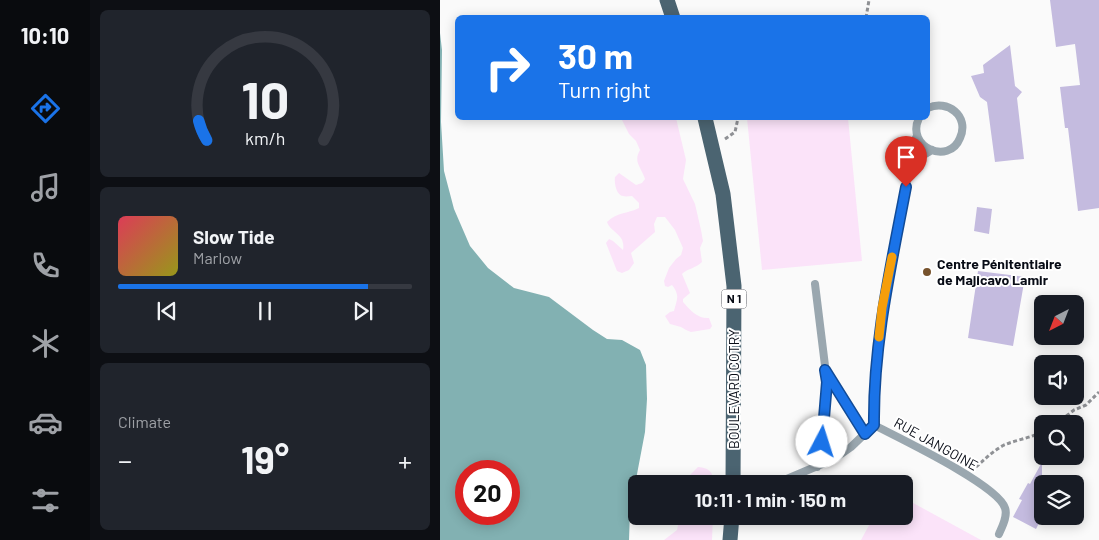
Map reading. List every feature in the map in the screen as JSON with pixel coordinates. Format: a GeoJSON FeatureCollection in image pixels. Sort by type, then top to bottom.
{"type":"FeatureCollection","features":[{"type":"Feature","properties":{"kind":"main road"},"geometry":{"type":"LineString","coordinates":[[667,0],[672,15]]}},
{"type":"Feature","properties":{"kind":"main road","name":"BOULEVARD COTRY"},"geometry":{"type":"LineString","coordinates":[[705,120],[723,194],[734,286],[733,475]]}},
{"type":"Feature","properties":{"kind":"main road"},"geometry":{"type":"LineString","coordinates":[[730,540],[731,525]]}},
{"type":"Feature","properties":{"kind":"lane"},"geometry":{"type":"LineString","coordinates":[[917,136],[926,147],[932,150],[946,151],[958,143],[961,137],[962,124],[960,117],[950,107],[936,105],[930,107]]}},
{"type":"Feature","properties":{"kind":"lane"},"geometry":{"type":"LineString","coordinates":[[874,425],[874,393],[882,308],[909,170],[910,148],[917,136],[917,120]]}},
{"type":"Feature","properties":{"kind":"lane"},"geometry":{"type":"LineString","coordinates":[[909,170],[920,156],[932,150]]}},
{"type":"Feature","properties":{"kind":"lane"},"geometry":{"type":"LineString","coordinates":[[815,284],[827,382],[822,442],[817,468]]}},
{"type":"Feature","properties":{"kind":"lane"},"geometry":{"type":"LineString","coordinates":[[825,370],[865,434]]}},
{"type":"Feature","properties":{"kind":"lane","name":"RUE JANGOINE"},"geometry":{"type":"LineString","coordinates":[[799,475],[834,459],[851,447],[874,425],[968,475],[999,500],[1005,507],[1006,515],[999,534]]}},
{"type":"Feature","properties":{"kind":"path"},"geometry":{"type":"LineString","coordinates":[[866,15],[869,0]]}},
{"type":"Feature","properties":{"kind":"path"},"geometry":{"type":"LineString","coordinates":[[711,143],[727,139],[734,132],[737,120]]}},
{"type":"Feature","properties":{"kind":"path"},"geometry":{"type":"LineString","coordinates":[[1068,415],[1091,401],[1099,392]]}},
{"type":"Feature","properties":{"kind":"path"},"geometry":{"type":"LineString","coordinates":[[968,475],[995,450],[1034,436]]}},
{"type":"Feature","properties":{"kind":"shaded area"},"geometry":{"type":"Polygon","coordinates":[[[622,120],[676,120],[686,160],[683,179],[695,204],[703,241],[700,248],[702,262],[682,274],[690,293],[683,299],[683,302],[691,311],[709,318],[712,326],[710,329],[691,332],[670,324],[665,316],[674,311],[677,295],[672,285],[665,286],[664,281],[669,268],[681,255],[683,248],[675,230],[665,217],[657,217],[654,224],[655,232],[631,253],[634,263],[629,270],[622,273],[617,271],[606,243],[609,239],[623,250],[622,240],[607,222],[618,215],[639,208],[639,203],[632,196],[621,195],[617,191],[615,177],[619,173],[636,185],[642,183],[645,179],[637,161],[640,150],[636,141],[629,134],[622,120]]]}},
{"type":"Feature","properties":{"kind":"shaded area"},"geometry":{"type":"Polygon","coordinates":[[[747,120],[848,120],[862,261],[762,270],[747,120]]]}},
{"type":"Feature","properties":{"kind":"shaded area"},"geometry":{"type":"Polygon","coordinates":[[[698,467],[705,468],[712,475],[690,475],[698,467]]]}},
{"type":"Feature","properties":{"kind":"shaded area"},"geometry":{"type":"Polygon","coordinates":[[[913,503],[981,540],[861,540],[869,525],[913,525],[913,503]]]}},
{"type":"Feature","properties":{"kind":"shaded area"},"geometry":{"type":"Polygon","coordinates":[[[678,525],[713,525],[712,540],[664,540],[677,530],[678,525]]]}},
{"type":"Feature","properties":{"kind":"water"},"geometry":{"type":"Polygon","coordinates":[[[440,33],[442,50],[441,122],[444,171],[454,209],[470,246],[488,268],[514,288],[549,297],[607,339],[622,340],[640,350],[646,365],[647,399],[645,432],[637,475],[628,475],[629,540],[440,540],[440,33]]]}},
{"type":"Feature","properties":{"kind":"building"},"geometry":{"type":"Polygon","coordinates":[[[1050,0],[1099,0],[1099,208],[1078,211],[1068,128],[1065,128],[1060,87],[1080,85],[1075,44],[1056,47],[1050,0]]]}},
{"type":"Feature","properties":{"kind":"building"},"geometry":{"type":"Polygon","coordinates":[[[1010,45],[1015,86],[1022,92],[1017,98],[1024,159],[995,162],[987,102],[980,97],[971,76],[984,73],[983,65],[1010,45]]]}},
{"type":"Feature","properties":{"kind":"building"},"geometry":{"type":"Polygon","coordinates":[[[977,207],[992,209],[989,234],[974,231],[977,207]]]}},
{"type":"Feature","properties":{"kind":"building"},"geometry":{"type":"Polygon","coordinates":[[[978,271],[1025,277],[1013,346],[968,338],[978,271]]]}},
{"type":"Feature","properties":{"kind":"building"},"geometry":{"type":"Polygon","coordinates":[[[1040,465],[1042,465],[1042,475],[1035,475],[1040,465]]]}},
{"type":"Feature","properties":{"kind":"building"},"geometry":{"type":"Polygon","coordinates":[[[1034,477],[1034,525],[1038,525],[1036,529],[1013,517],[1022,500],[1019,499],[1028,483],[1030,484],[1034,477]]]}},
{"type":"Feature","properties":{"kind":"slow traffic"},"geometry":{"type":"LineString","coordinates":[[879,337],[882,308],[892,257]]}},
{"type":"Feature","properties":{"kind":"place","name":"Centre Pénitentiaire de Majicavo Lamir"},"geometry":{"type":"Point","coordinates":[927,272]}},
{"type":"Feature","properties":{"kind":"route"},"geometry":{"type":"LineString","coordinates":[[822,442],[827,382],[825,370],[865,434],[874,425],[874,393],[882,308],[906,187]]}}]}
